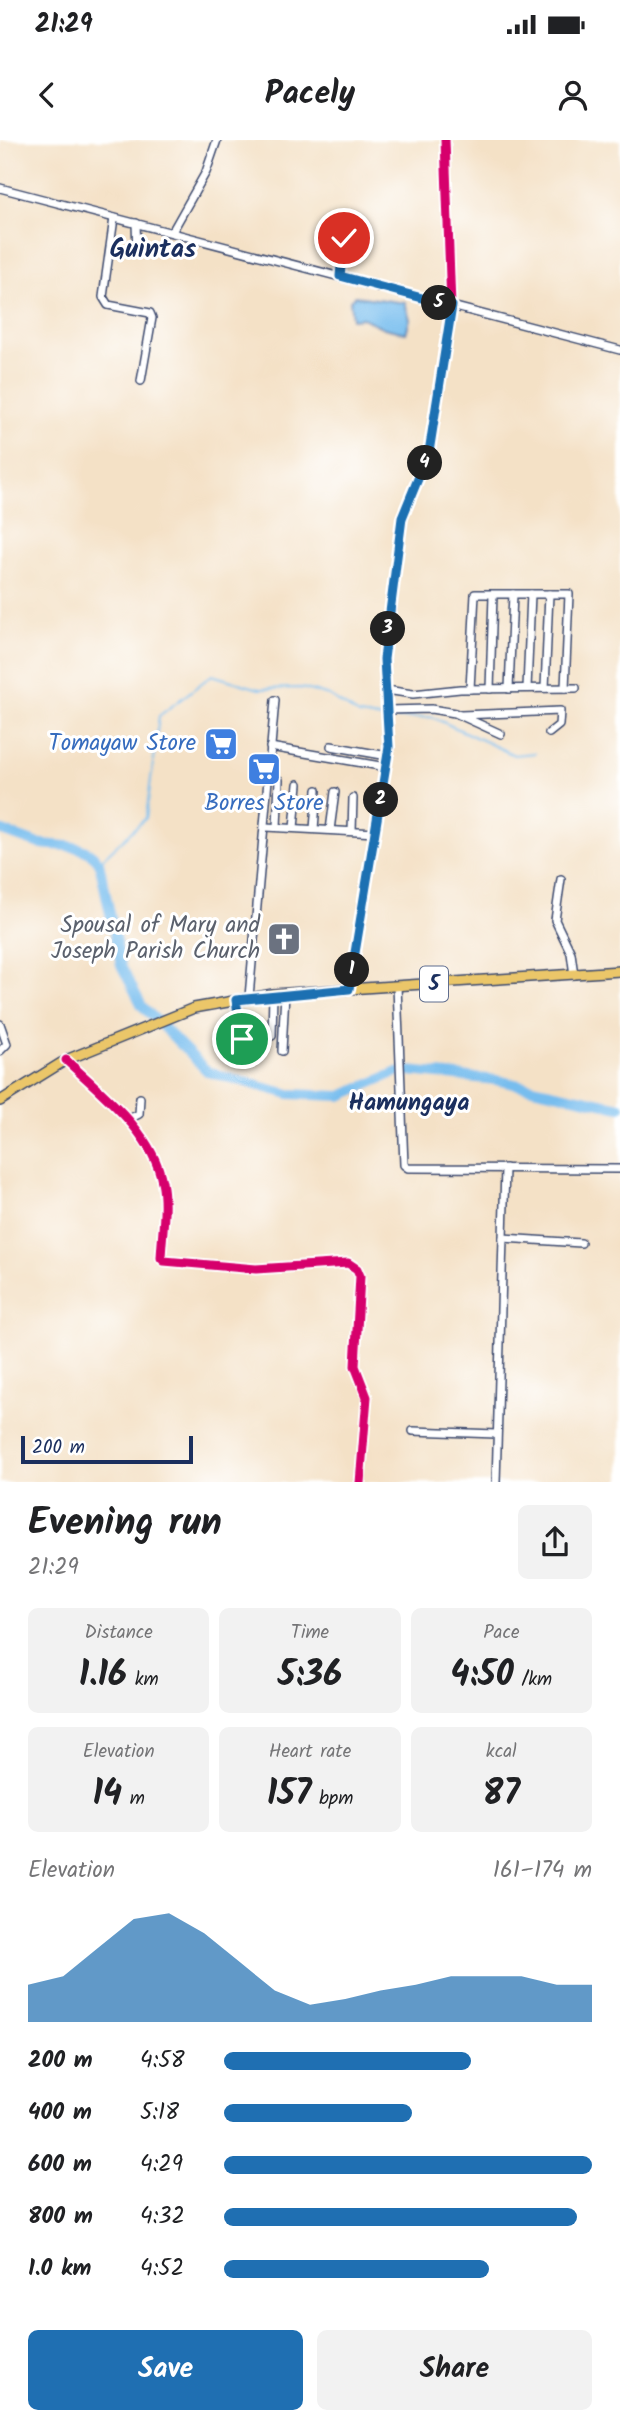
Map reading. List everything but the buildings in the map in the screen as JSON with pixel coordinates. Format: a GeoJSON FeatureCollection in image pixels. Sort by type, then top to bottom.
{"type":"FeatureCollection","features":[{"type":"Feature","properties":{"kind":"main road","name":"5"},"geometry":{"type":"LineString","coordinates":[[0,1101],[66,1060],[139,1028],[165,1018],[249,997],[620,971]]}},
{"type":"Feature","properties":{"kind":"street"},"geometry":{"type":"LineString","coordinates":[[172,232],[206,172],[216,140]]}},
{"type":"Feature","properties":{"kind":"street"},"geometry":{"type":"LineString","coordinates":[[349,989],[388,755],[389,728],[384,659],[402,518],[429,452],[452,306],[445,140]]}},
{"type":"Feature","properties":{"kind":"street"},"geometry":{"type":"LineString","coordinates":[[0,188],[620,350]]}},
{"type":"Feature","properties":{"kind":"street"},"geometry":{"type":"LineString","coordinates":[[114,218],[103,297],[107,305],[150,313],[152,318],[141,381]]}},
{"type":"Feature","properties":{"kind":"street"},"geometry":{"type":"LineString","coordinates":[[136,223],[137,253]]}},
{"type":"Feature","properties":{"kind":"street"},"geometry":{"type":"LineString","coordinates":[[340,276],[345,237],[353,233]]}},
{"type":"Feature","properties":{"kind":"street"},"geometry":{"type":"LineString","coordinates":[[470,689],[473,595],[513,594],[571,596],[565,688]]}},
{"type":"Feature","properties":{"kind":"street"},"geometry":{"type":"LineString","coordinates":[[509,689],[513,594]]}},
{"type":"Feature","properties":{"kind":"street"},"geometry":{"type":"LineString","coordinates":[[527,688],[531,594]]}},
{"type":"Feature","properties":{"kind":"street"},"geometry":{"type":"LineString","coordinates":[[545,688],[549,594]]}},
{"type":"Feature","properties":{"kind":"street"},"geometry":{"type":"LineString","coordinates":[[490,689],[493,595]]}},
{"type":"Feature","properties":{"kind":"street"},"geometry":{"type":"LineString","coordinates":[[386,690],[413,694],[470,689],[576,688]]}},
{"type":"Feature","properties":{"kind":"street"},"geometry":{"type":"LineString","coordinates":[[249,997],[266,827],[275,700]]}},
{"type":"Feature","properties":{"kind":"street"},"geometry":{"type":"LineString","coordinates":[[388,712],[431,709],[461,715],[560,711],[559,724],[548,733]]}},
{"type":"Feature","properties":{"kind":"street"},"geometry":{"type":"LineString","coordinates":[[461,715],[501,734]]}},
{"type":"Feature","properties":{"kind":"street"},"geometry":{"type":"LineString","coordinates":[[331,746],[388,755]]}},
{"type":"Feature","properties":{"kind":"street"},"geometry":{"type":"LineString","coordinates":[[270,747],[386,767]]}},
{"type":"Feature","properties":{"kind":"street"},"geometry":{"type":"LineString","coordinates":[[277,827],[279,780]]}},
{"type":"Feature","properties":{"kind":"street"},"geometry":{"type":"LineString","coordinates":[[294,828],[298,784]]}},
{"type":"Feature","properties":{"kind":"street"},"geometry":{"type":"LineString","coordinates":[[314,829],[317,790]]}},
{"type":"Feature","properties":{"kind":"street"},"geometry":{"type":"LineString","coordinates":[[330,830],[335,792]]}},
{"type":"Feature","properties":{"kind":"street"},"geometry":{"type":"LineString","coordinates":[[352,798],[352,831]]}},
{"type":"Feature","properties":{"kind":"street"},"geometry":{"type":"LineString","coordinates":[[266,827],[376,832]]}},
{"type":"Feature","properties":{"kind":"street"},"geometry":{"type":"LineString","coordinates":[[561,879],[555,920],[571,953],[574,975]]}},
{"type":"Feature","properties":{"kind":"street"},"geometry":{"type":"LineString","coordinates":[[397,986],[404,1166],[620,1169]]}},
{"type":"Feature","properties":{"kind":"street"},"geometry":{"type":"LineString","coordinates":[[282,1051],[285,993]]}},
{"type":"Feature","properties":{"kind":"street"},"geometry":{"type":"LineString","coordinates":[[272,1036],[273,994]]}},
{"type":"Feature","properties":{"kind":"street"},"geometry":{"type":"LineString","coordinates":[[236,1000],[242,1039]]}},
{"type":"Feature","properties":{"kind":"street"},"geometry":{"type":"LineString","coordinates":[[0,1024],[6,1045],[0,1051]]}},
{"type":"Feature","properties":{"kind":"street"},"geometry":{"type":"LineString","coordinates":[[66,1060],[141,1136],[161,1176],[161,1258],[164,1261],[256,1269],[348,1264],[356,1269],[360,1276],[355,1366],[367,1397],[360,1482]]}},
{"type":"Feature","properties":{"kind":"street"},"geometry":{"type":"LineString","coordinates":[[127,1120],[139,1114],[140,1098]]}},
{"type":"Feature","properties":{"kind":"street"},"geometry":{"type":"LineString","coordinates":[[496,1482],[505,1168]]}},
{"type":"Feature","properties":{"kind":"street"},"geometry":{"type":"LineString","coordinates":[[503,1238],[581,1243]]}},
{"type":"Feature","properties":{"kind":"street"},"geometry":{"type":"LineString","coordinates":[[413,1431],[496,1434]]}},
{"type":"Feature","properties":{"kind":"water"},"geometry":{"type":"Polygon","coordinates":[[[355,296],[405,303],[410,319],[406,333],[384,328],[363,318],[352,319],[350,300],[355,296]]]}},
{"type":"Feature","properties":{"kind":"waterway"},"geometry":{"type":"LineString","coordinates":[[99,862],[146,818],[159,716],[212,675],[259,689],[302,688],[329,696],[359,715],[385,719]]}},
{"type":"Feature","properties":{"kind":"waterway"},"geometry":{"type":"LineString","coordinates":[[391,719],[432,717],[514,755],[535,753]]}},
{"type":"Feature","properties":{"kind":"waterway"},"geometry":{"type":"LineString","coordinates":[[0,830],[37,843],[70,846],[93,855],[99,862],[121,965],[142,1006],[208,1072],[289,1094],[341,1096],[397,1072]]}},
{"type":"Feature","properties":{"kind":"waterway"},"geometry":{"type":"LineString","coordinates":[[409,1071],[496,1080],[620,1107]]}},
{"type":"Feature","properties":{"kind":"cycle path"},"geometry":{"type":"LineString","coordinates":[[349,989],[389,747],[384,659],[402,518],[429,452],[451,306],[445,140]]}},
{"type":"Feature","properties":{"kind":"cycle path"},"geometry":{"type":"LineString","coordinates":[[66,1060],[124,1115],[148,1146],[157,1164],[163,1191],[161,1258],[164,1261],[256,1269],[348,1263],[357,1269],[360,1276],[355,1366],[367,1397],[360,1482]]}},
{"type":"Feature","properties":{"kind":"place","name":"Tomayaw Store"},"geometry":{"type":"Point","coordinates":[221,744]}},
{"type":"Feature","properties":{"kind":"place","name":"Borres Store"},"geometry":{"type":"Point","coordinates":[264,769]}},
{"type":"Feature","properties":{"kind":"place","name":"Spousal of Mary and Joseph Parish Church"},"geometry":{"type":"Point","coordinates":[284,939]}},
{"type":"Feature","properties":{"kind":"district","name":"Guintas"},"geometry":{"type":"Point","coordinates":[153,250]}},
{"type":"Feature","properties":{"kind":"district","name":"Hamungaya"},"geometry":{"type":"Point","coordinates":[409,1103]}},
{"type":"Feature","properties":{"kind":"route"},"geometry":{"type":"LineString","coordinates":[[242,1039],[241,1018],[236,1000],[273,994],[349,989],[389,747],[384,659],[402,518],[408,497],[429,452],[452,306],[340,276],[344,238]]}}]}
